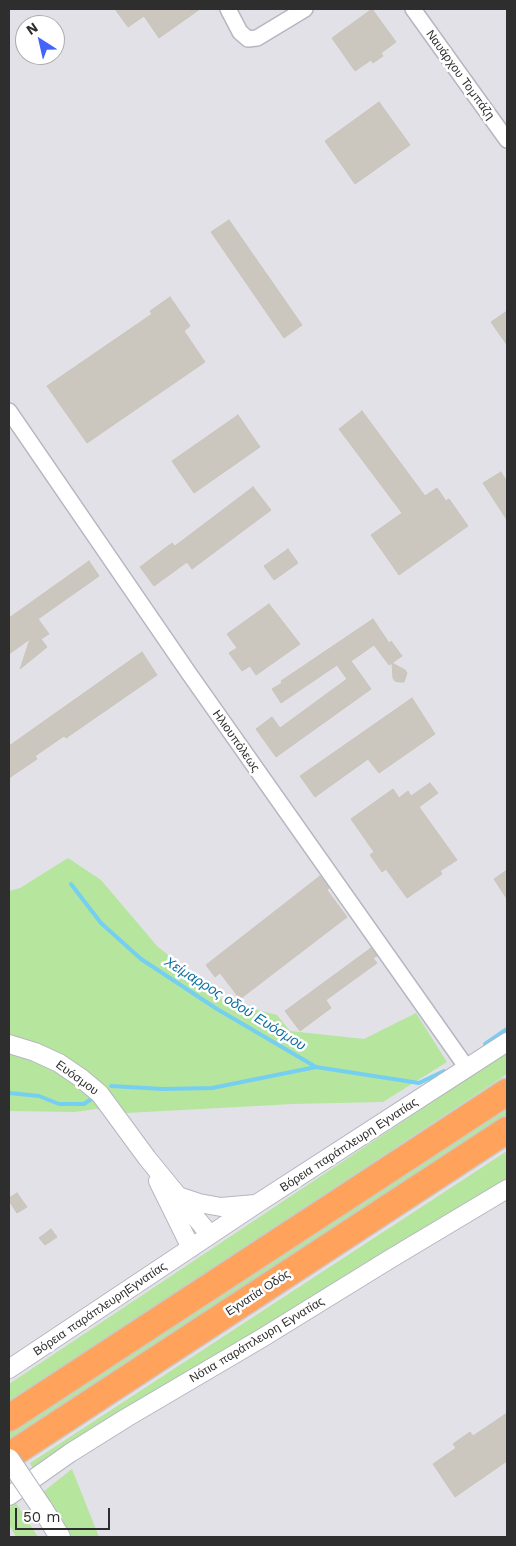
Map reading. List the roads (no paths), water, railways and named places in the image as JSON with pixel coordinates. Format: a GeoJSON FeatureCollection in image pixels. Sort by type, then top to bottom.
{"type":"FeatureCollection","features":[{"type":"Feature","properties":{"kind":"highway"},"geometry":{"type":"LineString","coordinates":[[9,1418],[507,1092]]}},
{"type":"Feature","properties":{"kind":"highway","name":"Εγνατία Οδός"},"geometry":{"type":"LineString","coordinates":[[9,1458],[507,1130]]}},
{"type":"Feature","properties":{"kind":"main road"},"geometry":{"type":"LineString","coordinates":[[9,1458],[60,1537]]}},
{"type":"Feature","properties":{"kind":"street"},"geometry":{"type":"LineString","coordinates":[[228,9],[240,32],[248,40],[256,38],[305,9]]}},
{"type":"Feature","properties":{"kind":"street","name":"Ναυάρχου Τομπάζη"},"geometry":{"type":"LineString","coordinates":[[413,9],[507,140]]}},
{"type":"Feature","properties":{"kind":"street","name":"Ηλιουπόλεως"},"geometry":{"type":"LineString","coordinates":[[9,411],[182,665],[467,1068]]}},
{"type":"Feature","properties":{"kind":"street","name":"Βόρεια παράπλευρη Εγνατίας"},"geometry":{"type":"LineString","coordinates":[[191,1248],[507,1042]]}},
{"type":"Feature","properties":{"kind":"street","name":"Ευόσμου"},"geometry":{"type":"LineString","coordinates":[[9,1044],[36,1052],[81,1078],[100,1094],[146,1158]]}},
{"type":"Feature","properties":{"kind":"street"},"geometry":{"type":"LineString","coordinates":[[146,1158],[181,1197],[210,1235]]}},
{"type":"Feature","properties":{"kind":"street"},"geometry":{"type":"LineString","coordinates":[[146,1158],[191,1248]]}},
{"type":"Feature","properties":{"kind":"street","name":"Νότια παράπλευρη Εγνατίας"},"geometry":{"type":"LineString","coordinates":[[9,1496],[70,1452],[507,1189]]}},
{"type":"Feature","properties":{"kind":"street"},"geometry":{"type":"LineString","coordinates":[[181,1197],[221,1207],[258,1203]]}},
{"type":"Feature","properties":{"kind":"street","name":"Βόρεια παράπλευρηΕγνατίας"},"geometry":{"type":"LineString","coordinates":[[9,1369],[191,1248]]}},
{"type":"Feature","properties":{"kind":"waterway","name":"Χείμαρρος οδού Ευόσμου"},"geometry":{"type":"LineString","coordinates":[[71,884],[101,923],[141,959],[217,1009],[316,1067],[419,1083],[444,1071]]}},
{"type":"Feature","properties":{"kind":"waterway"},"geometry":{"type":"LineString","coordinates":[[485,1044],[507,1029]]}},
{"type":"Feature","properties":{"kind":"waterway"},"geometry":{"type":"LineString","coordinates":[[111,1086],[163,1089],[212,1088],[316,1067]]}},
{"type":"Feature","properties":{"kind":"waterway","name":"Χείμαρρος οδού Ευόσμου"},"geometry":{"type":"LineString","coordinates":[[9,1093],[39,1096],[59,1104],[84,1104],[93,1098]]}}]}
